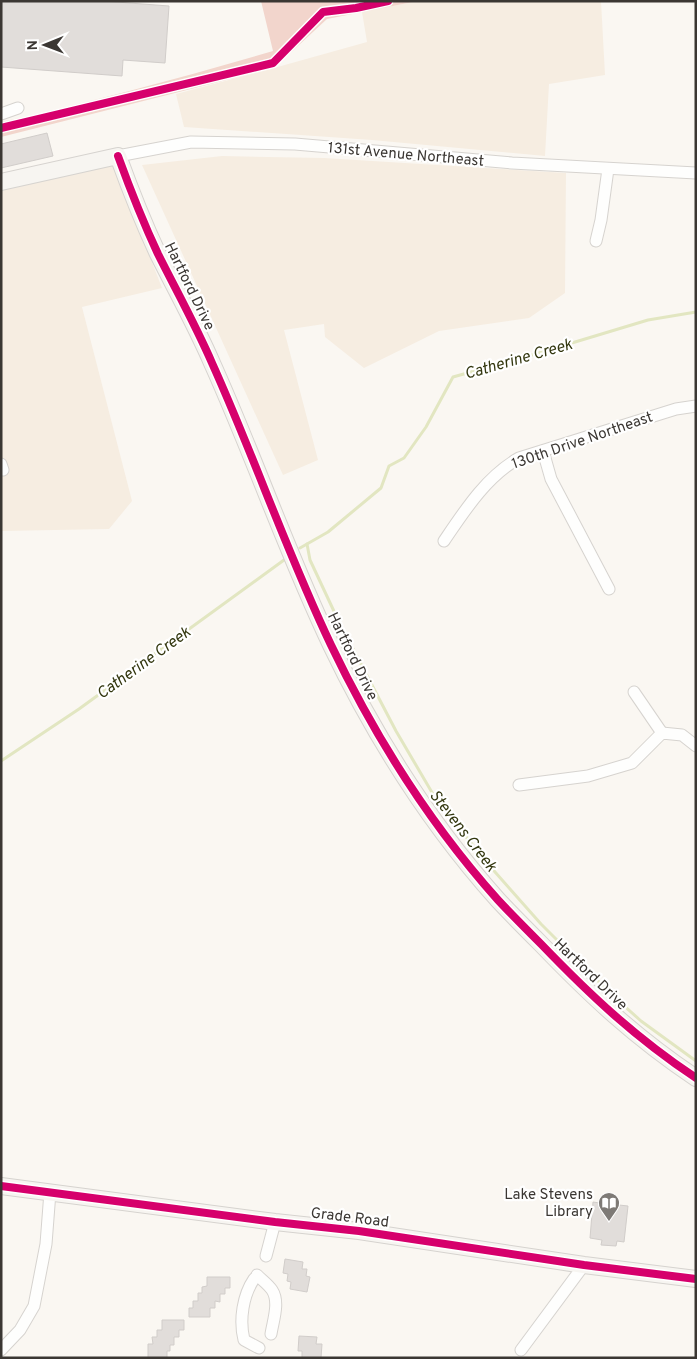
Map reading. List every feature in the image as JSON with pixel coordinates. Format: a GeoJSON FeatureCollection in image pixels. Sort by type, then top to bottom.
{"type":"FeatureCollection","features":[{"type":"Feature","properties":{"kind":"main road"},"geometry":{"type":"LineString","coordinates":[[1,182],[118,156]]}},
{"type":"Feature","properties":{"kind":"main road","name":"Hartford Drive"},"geometry":{"type":"LineString","coordinates":[[118,156],[157,251],[212,363],[302,580],[331,644],[358,698],[394,761],[428,812],[498,900],[583,988],[618,1020],[660,1054],[696,1078]]}},
{"type":"Feature","properties":{"kind":"main road","name":"Grade Road"},"geometry":{"type":"LineString","coordinates":[[1,1186],[275,1222],[359,1231],[584,1266],[696,1279]]}},
{"type":"Feature","properties":{"kind":"street"},"geometry":{"type":"LineString","coordinates":[[1,114],[18,108]]}},
{"type":"Feature","properties":{"kind":"street","name":"131st Avenue Northeast"},"geometry":{"type":"LineString","coordinates":[[118,156],[191,142],[295,144],[456,159],[696,173]]}},
{"type":"Feature","properties":{"kind":"street"},"geometry":{"type":"LineString","coordinates":[[596,241],[608,169]]}},
{"type":"Feature","properties":{"kind":"street","name":"130th Drive Northeast"},"geometry":{"type":"LineString","coordinates":[[444,540],[490,479],[505,466],[519,458],[676,409],[696,406]]}},
{"type":"Feature","properties":{"kind":"street"},"geometry":{"type":"LineString","coordinates":[[543,451],[551,478],[609,588]]}},
{"type":"Feature","properties":{"kind":"street"},"geometry":{"type":"LineString","coordinates":[[634,692],[662,733],[682,735],[696,746]]}},
{"type":"Feature","properties":{"kind":"street"},"geometry":{"type":"LineString","coordinates":[[519,785],[588,776],[632,763],[662,733]]}},
{"type":"Feature","properties":{"kind":"street"},"geometry":{"type":"LineString","coordinates":[[1,1350],[20,1330],[34,1306],[46,1244],[50,1192]]}},
{"type":"Feature","properties":{"kind":"street"},"geometry":{"type":"LineString","coordinates":[[266,1256],[275,1222]]}},
{"type":"Feature","properties":{"kind":"street"},"geometry":{"type":"LineString","coordinates":[[521,1350],[584,1266]]}},
{"type":"Feature","properties":{"kind":"street"},"geometry":{"type":"LineString","coordinates":[[259,1348],[244,1340],[241,1327],[247,1289],[256,1277],[272,1290],[275,1299],[271,1334]]}},
{"type":"Feature","properties":{"kind":"shaded area"},"geometry":{"type":"Polygon","coordinates":[[[261,1],[418,1],[327,19],[274,68],[1,137],[1,122],[138,89],[273,51],[261,1]]]}},
{"type":"Feature","properties":{"kind":"shaded area"},"geometry":{"type":"Polygon","coordinates":[[[418,1],[601,1],[605,75],[549,84],[545,156],[372,140],[184,127],[176,94],[367,42],[362,12],[418,1]]]}},
{"type":"Feature","properties":{"kind":"shaded area"},"geometry":{"type":"Polygon","coordinates":[[[222,156],[324,158],[566,173],[565,293],[529,318],[439,331],[364,368],[325,337],[324,324],[284,330],[318,460],[283,475],[142,165],[222,156]]]}},
{"type":"Feature","properties":{"kind":"shaded area"},"geometry":{"type":"Polygon","coordinates":[[[114,164],[162,288],[82,307],[132,501],[109,529],[1,531],[1,191],[114,164]]]}},
{"type":"Feature","properties":{"kind":"building"},"geometry":{"type":"Polygon","coordinates":[[[2,1],[103,1],[169,6],[165,63],[123,60],[122,76],[1,67],[2,1]]]}},
{"type":"Feature","properties":{"kind":"building"},"geometry":{"type":"Polygon","coordinates":[[[47,133],[53,156],[1,168],[1,144],[47,133]]]}},
{"type":"Feature","properties":{"kind":"building","name":"Lake Stevens Library"},"geometry":{"type":"Polygon","coordinates":[[[600,1198],[610,1199],[610,1204],[628,1206],[624,1242],[617,1241],[616,1246],[601,1245],[602,1240],[590,1238],[593,1202],[600,1203],[600,1198]]]}},
{"type":"Feature","properties":{"kind":"building"},"geometry":{"type":"Polygon","coordinates":[[[285,1259],[303,1262],[302,1269],[307,1269],[306,1276],[310,1277],[307,1292],[290,1289],[291,1282],[287,1281],[288,1274],[283,1273],[285,1259]]]}},
{"type":"Feature","properties":{"kind":"building"},"geometry":{"type":"Polygon","coordinates":[[[207,1277],[230,1277],[230,1288],[225,1288],[225,1294],[220,1294],[220,1302],[215,1301],[215,1308],[210,1308],[210,1317],[189,1317],[189,1308],[193,1308],[193,1301],[198,1301],[198,1293],[202,1293],[202,1287],[207,1286],[207,1277]]]}},
{"type":"Feature","properties":{"kind":"building"},"geometry":{"type":"Polygon","coordinates":[[[162,1320],[184,1320],[184,1330],[179,1330],[179,1337],[174,1337],[174,1345],[170,1345],[170,1351],[167,1351],[167,1358],[148,1358],[148,1344],[153,1344],[152,1337],[157,1337],[157,1330],[162,1330],[162,1320]]]}},
{"type":"Feature","properties":{"kind":"building"},"geometry":{"type":"Polygon","coordinates":[[[299,1336],[317,1337],[316,1344],[322,1344],[321,1358],[302,1358],[302,1351],[298,1351],[299,1336]]]}},
{"type":"Feature","properties":{"kind":"waterway","name":"Catherine Creek"},"geometry":{"type":"LineString","coordinates":[[300,548],[328,532],[381,488],[389,466],[404,458],[426,427],[453,377],[648,320],[696,312]]}},
{"type":"Feature","properties":{"kind":"waterway","name":"Stevens Creek"},"geometry":{"type":"LineString","coordinates":[[307,544],[310,560],[339,622],[396,731],[437,801],[488,864],[541,924],[611,994],[641,1021],[696,1061]]}},
{"type":"Feature","properties":{"kind":"waterway","name":"Catherine Creek"},"geometry":{"type":"LineString","coordinates":[[1,761],[79,709],[284,560]]}},
{"type":"Feature","properties":{"kind":"cycle path"},"geometry":{"type":"LineString","coordinates":[[1,128],[273,63],[323,12],[356,8],[388,1]]}},
{"type":"Feature","properties":{"kind":"cycle path"},"geometry":{"type":"LineString","coordinates":[[118,156],[152,242],[199,335],[227,398],[315,610],[348,679],[385,746],[449,841],[498,900],[578,981],[615,1015],[654,1048],[696,1078]]}},
{"type":"Feature","properties":{"kind":"cycle path"},"geometry":{"type":"LineString","coordinates":[[1,1186],[275,1222],[359,1231],[584,1265],[696,1279]]}},
{"type":"Feature","properties":{"kind":"place","name":"Lake Stevens Library"},"geometry":{"type":"Point","coordinates":[609,1222]}}]}
